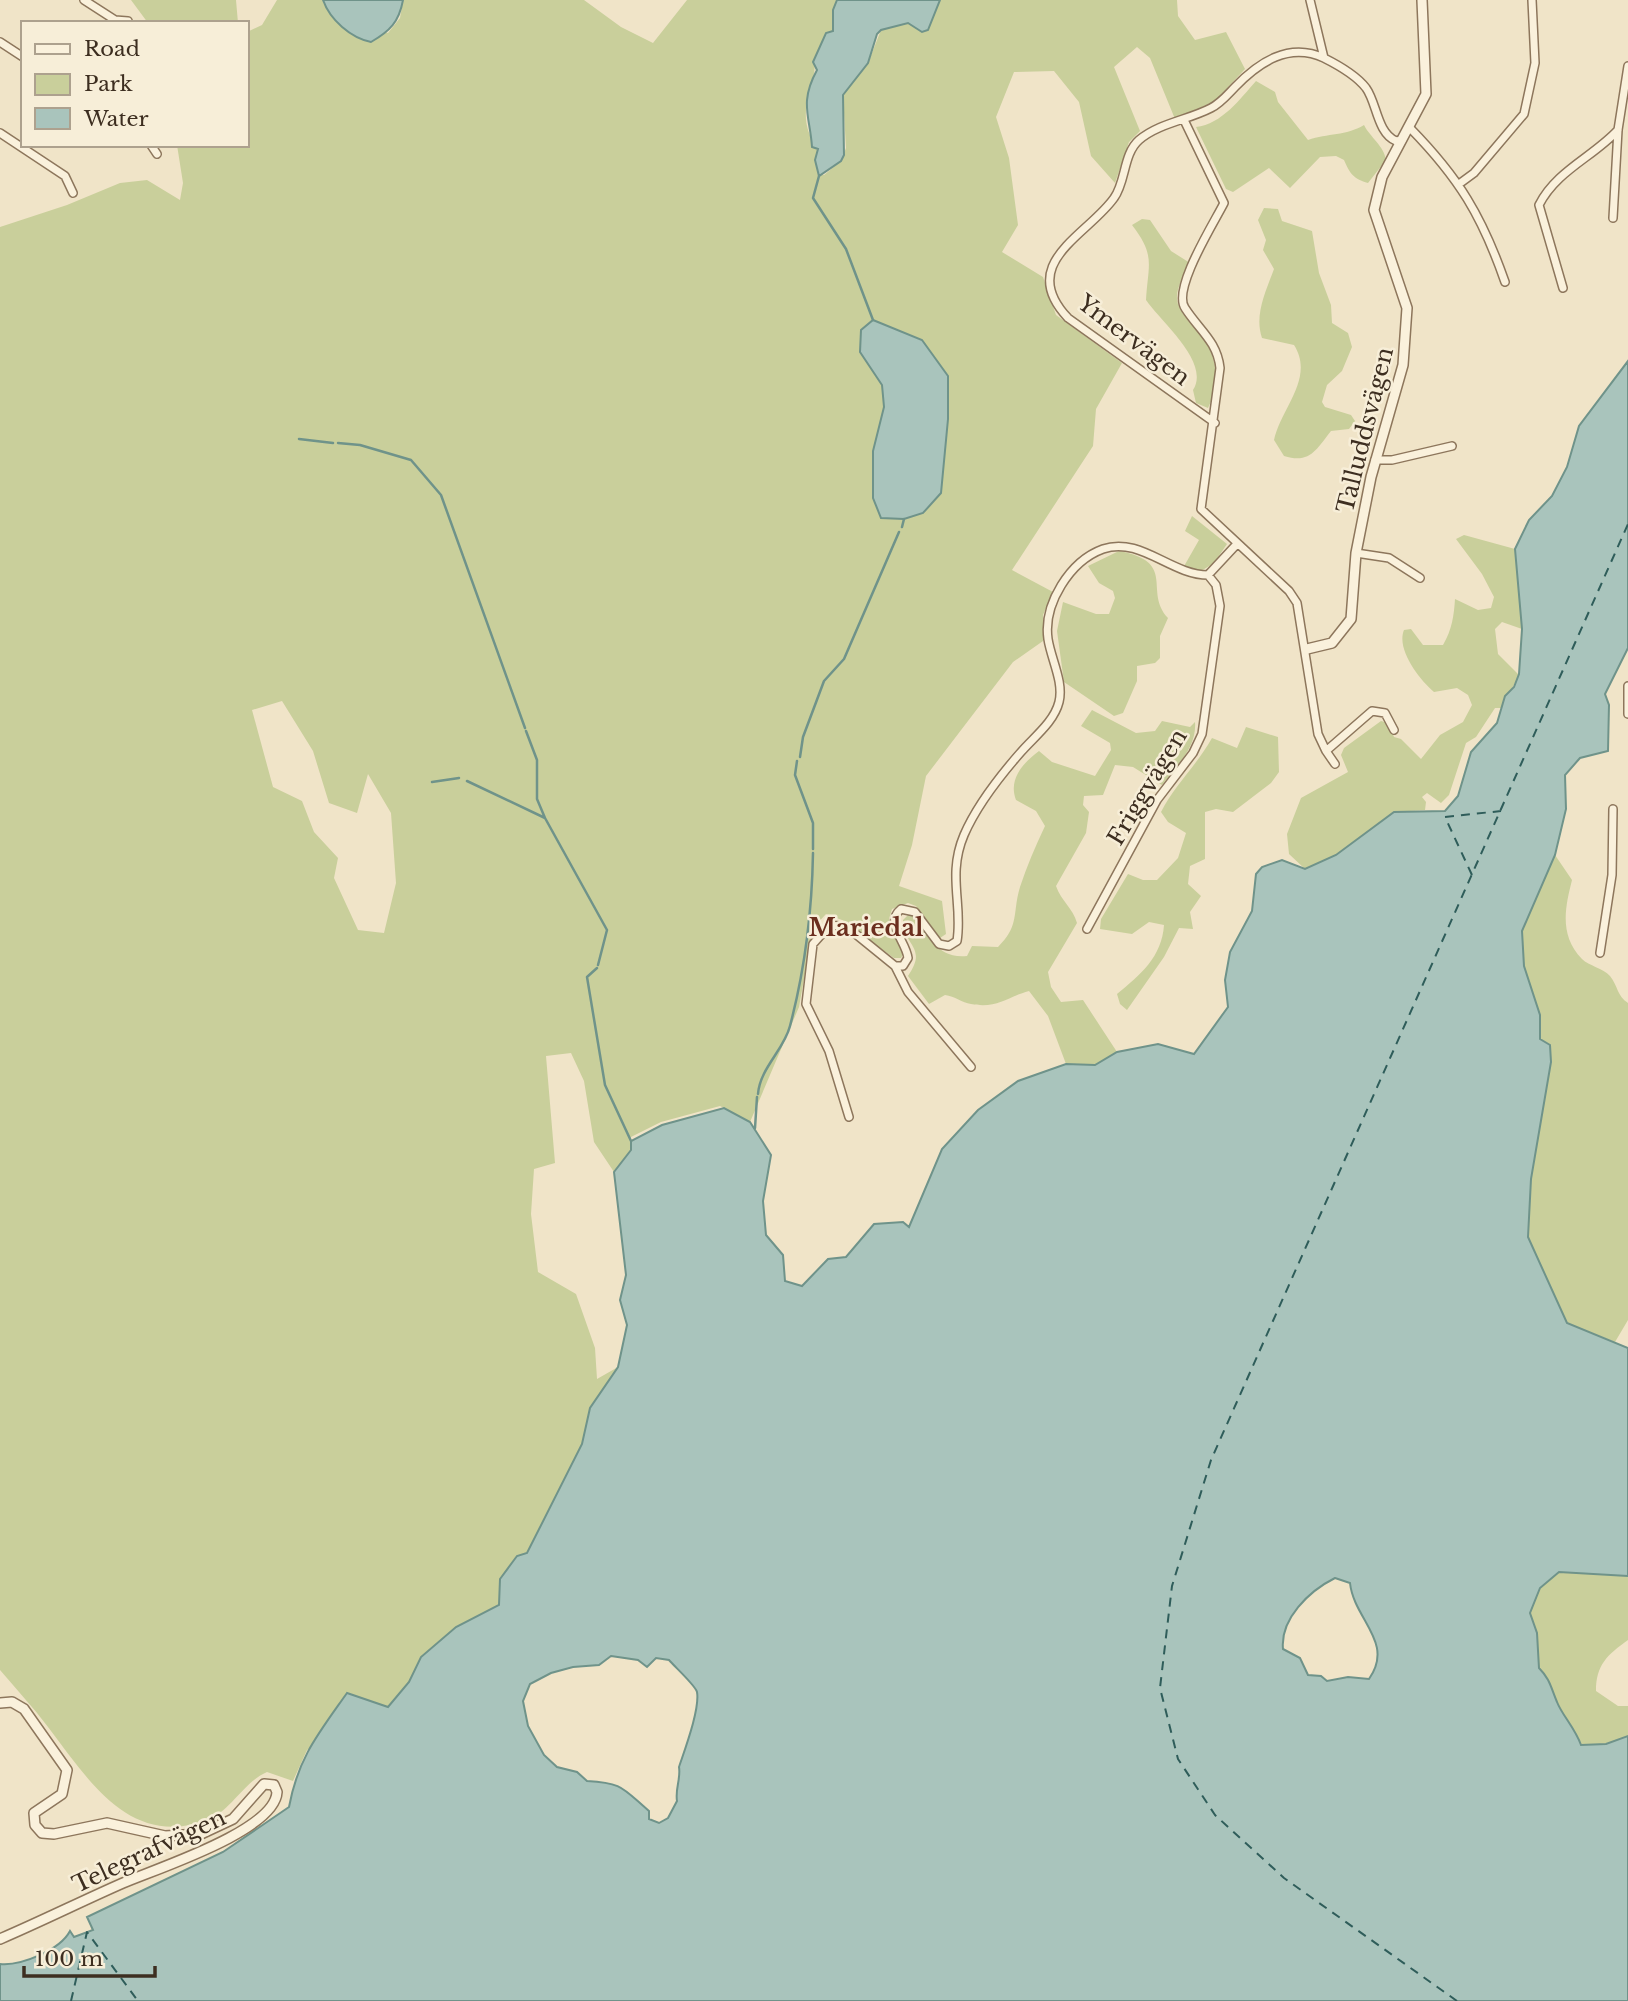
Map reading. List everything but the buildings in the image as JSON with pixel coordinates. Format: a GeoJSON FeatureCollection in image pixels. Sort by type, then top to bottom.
{"type":"FeatureCollection","features":[{"type":"Feature","properties":{"kind":"street"},"geometry":{"type":"LineString","coordinates":[[84,0],[116,20],[128,21]]}},
{"type":"Feature","properties":{"kind":"street"},"geometry":{"type":"LineString","coordinates":[[1310,0],[1324,58],[1364,86],[1387,135],[1396,141],[1402,140]]}},
{"type":"Feature","properties":{"kind":"street","name":"Talluddsvägen"},"geometry":{"type":"LineString","coordinates":[[1307,649],[1328,646],[1348,626],[1353,613],[1356,554],[1375,460],[1407,344],[1407,308],[1374,210],[1379,185],[1424,101],[1427,89],[1422,0]]}},
{"type":"Feature","properties":{"kind":"street"},"geometry":{"type":"LineString","coordinates":[[1459,184],[1474,173],[1524,114],[1535,64],[1532,0]]}},
{"type":"Feature","properties":{"kind":"street"},"geometry":{"type":"LineString","coordinates":[[0,42],[21,56]]}},
{"type":"Feature","properties":{"kind":"street","name":"Ymervägen"},"geometry":{"type":"LineString","coordinates":[[1215,423],[1068,318],[1055,301],[1051,285],[1052,267],[1064,246],[1107,206],[1118,191],[1137,142],[1153,131],[1215,106],[1249,73],[1270,59],[1301,51],[1324,58]]}},
{"type":"Feature","properties":{"kind":"street"},"geometry":{"type":"LineString","coordinates":[[1613,218],[1618,130],[1628,66]]}},
{"type":"Feature","properties":{"kind":"street"},"geometry":{"type":"LineString","coordinates":[[1184,120],[1224,203],[1181,292],[1185,309],[1211,340],[1219,358],[1215,423],[1201,509],[1294,597],[1299,608],[1307,649],[1318,734],[1335,764]]}},
{"type":"Feature","properties":{"kind":"street"},"geometry":{"type":"LineString","coordinates":[[1410,128],[1459,184],[1482,220],[1505,282]]}},
{"type":"Feature","properties":{"kind":"street"},"geometry":{"type":"LineString","coordinates":[[1563,288],[1539,213],[1539,205],[1550,188],[1571,168],[1603,146],[1618,130]]}},
{"type":"Feature","properties":{"kind":"street"},"geometry":{"type":"LineString","coordinates":[[0,133],[21,147]]}},
{"type":"Feature","properties":{"kind":"street"},"geometry":{"type":"LineString","coordinates":[[21,147],[65,176],[74,193]]}},
{"type":"Feature","properties":{"kind":"street"},"geometry":{"type":"LineString","coordinates":[[152,147],[157,154]]}},
{"type":"Feature","properties":{"kind":"street"},"geometry":{"type":"LineString","coordinates":[[1375,460],[1392,460],[1452,446]]}},
{"type":"Feature","properties":{"kind":"street"},"geometry":{"type":"LineString","coordinates":[[895,967],[904,966],[908,958],[894,923],[894,916],[901,909],[915,912],[939,944],[949,946],[955,943],[955,874],[965,833],[989,793],[1042,730],[1059,701],[1048,624],[1054,601],[1066,579],[1091,555],[1103,549],[1127,546],[1176,569],[1194,575],[1208,575],[1236,545]]}},
{"type":"Feature","properties":{"kind":"street"},"geometry":{"type":"LineString","coordinates":[[1356,554],[1389,558],[1420,578]]}},
{"type":"Feature","properties":{"kind":"street","name":"Friggvägen"},"geometry":{"type":"LineString","coordinates":[[1087,929],[1157,800],[1193,753],[1202,734],[1220,606],[1216,585],[1208,575]]}},
{"type":"Feature","properties":{"kind":"street"},"geometry":{"type":"LineString","coordinates":[[1628,686],[1628,714]]}},
{"type":"Feature","properties":{"kind":"street"},"geometry":{"type":"LineString","coordinates":[[1326,751],[1374,710],[1388,715],[1394,730]]}},
{"type":"Feature","properties":{"kind":"street"},"geometry":{"type":"LineString","coordinates":[[1600,953],[1612,875],[1613,809]]}},
{"type":"Feature","properties":{"kind":"street"},"geometry":{"type":"LineString","coordinates":[[849,1117],[829,1051],[807,1010],[806,992],[813,944],[825,928],[840,924],[859,935],[895,967],[908,992],[971,1068]]}},
{"type":"Feature","properties":{"kind":"street","name":"Telegrafvägen"},"geometry":{"type":"LineString","coordinates":[[0,1703],[12,1702],[24,1709],[67,1770],[62,1794],[34,1813],[35,1825],[42,1833],[54,1834],[107,1823],[165,1836],[201,1834],[233,1819],[264,1784],[274,1785],[277,1796],[266,1811],[212,1848],[120,1884],[0,1939]]}},
{"type":"Feature","properties":{"kind":"green space"},"geometry":{"type":"Polygon","coordinates":[[[131,0],[236,0],[238,21],[147,21],[131,0]]]}},
{"type":"Feature","properties":{"kind":"green space"},"geometry":{"type":"Polygon","coordinates":[[[277,0],[323,0],[323,3],[388,33],[400,18],[403,0],[584,0],[621,27],[653,43],[687,0],[837,0],[833,32],[826,33],[813,61],[814,76],[806,109],[810,135],[818,148],[815,160],[818,173],[824,175],[841,161],[846,148],[843,95],[868,63],[881,30],[908,23],[928,30],[940,0],[1177,0],[1178,16],[1195,40],[1226,32],[1245,69],[1215,101],[1175,119],[1150,58],[1137,47],[1114,67],[1140,131],[1129,142],[1115,183],[1091,156],[1079,102],[1054,71],[1014,72],[996,117],[1009,158],[1018,225],[1002,252],[1043,277],[1056,315],[1122,363],[1096,409],[1093,446],[1012,570],[1053,592],[1043,615],[1043,641],[1013,662],[926,776],[912,845],[899,886],[942,901],[946,934],[940,938],[916,906],[908,903],[892,909],[889,919],[905,951],[901,958],[894,958],[842,920],[826,914],[813,928],[799,1007],[750,1122],[720,1106],[661,1122],[631,1137],[631,1150],[614,1172],[594,1142],[584,1081],[571,1053],[546,1056],[555,1163],[534,1169],[531,1214],[538,1272],[576,1294],[595,1348],[597,1379],[618,1367],[590,1408],[582,1444],[527,1554],[500,1579],[499,1605],[456,1627],[421,1657],[409,1682],[388,1707],[307,1750],[293,1781],[267,1772],[250,1783],[214,1817],[178,1827],[154,1825],[132,1816],[113,1803],[95,1786],[0,1670],[0,227],[67,205],[120,183],[147,180],[180,200],[183,183],[177,147],[248,147],[248,32],[262,25],[277,0]],[[882,385],[884,407],[873,451],[922,483],[882,385]],[[282,701],[252,710],[273,787],[302,801],[314,832],[338,858],[334,878],[358,930],[384,933],[396,883],[391,813],[368,774],[357,813],[329,803],[313,751],[282,701]]]}},
{"type":"Feature","properties":{"kind":"green space"},"geometry":{"type":"Polygon","coordinates":[[[1256,81],[1275,92],[1278,102],[1308,140],[1350,131],[1364,125],[1383,150],[1386,160],[1368,183],[1356,178],[1344,160],[1336,156],[1320,157],[1290,188],[1269,168],[1233,192],[1226,189],[1196,127],[1222,116],[1256,81]]]}},
{"type":"Feature","properties":{"kind":"green space"},"geometry":{"type":"Polygon","coordinates":[[[1264,208],[1278,209],[1282,221],[1312,231],[1319,273],[1331,305],[1332,323],[1348,333],[1352,347],[1342,371],[1327,385],[1322,402],[1325,407],[1351,415],[1355,421],[1349,429],[1331,431],[1312,454],[1300,458],[1284,456],[1274,440],[1299,381],[1301,369],[1294,345],[1262,338],[1259,321],[1262,303],[1274,269],[1263,250],[1266,240],[1258,220],[1264,208]]]}},
{"type":"Feature","properties":{"kind":"green space"},"geometry":{"type":"Polygon","coordinates":[[[1142,219],[1150,220],[1171,251],[1190,263],[1179,285],[1177,299],[1182,312],[1204,339],[1213,358],[1215,388],[1208,408],[1196,403],[1193,390],[1197,379],[1190,355],[1146,300],[1148,253],[1132,225],[1142,219]]]}},
{"type":"Feature","properties":{"kind":"green space"},"geometry":{"type":"Polygon","coordinates":[[[1192,516],[1227,544],[1214,563],[1201,571],[1183,568],[1199,540],[1185,531],[1192,516]]]}},
{"type":"Feature","properties":{"kind":"green space"},"geometry":{"type":"Polygon","coordinates":[[[1464,535],[1515,549],[1522,629],[1502,622],[1495,629],[1498,654],[1519,675],[1517,680],[1502,708],[1495,708],[1476,737],[1466,743],[1449,795],[1441,803],[1427,793],[1422,797],[1426,802],[1425,810],[1394,812],[1336,855],[1305,869],[1289,854],[1287,834],[1301,798],[1348,772],[1341,755],[1344,748],[1381,721],[1388,723],[1394,737],[1401,739],[1421,759],[1440,735],[1463,722],[1472,705],[1468,695],[1457,688],[1434,692],[1410,663],[1402,638],[1404,630],[1411,629],[1423,645],[1443,645],[1449,634],[1455,599],[1478,610],[1491,608],[1494,597],[1482,574],[1456,539],[1464,535]]]}},
{"type":"Feature","properties":{"kind":"green space"},"geometry":{"type":"Polygon","coordinates":[[[1119,551],[1137,556],[1148,562],[1154,570],[1158,598],[1168,618],[1160,636],[1160,658],[1155,663],[1137,666],[1137,681],[1123,713],[1114,716],[1064,682],[1057,631],[1063,602],[1096,614],[1109,614],[1115,598],[1113,591],[1099,583],[1088,566],[1119,551]]]}},
{"type":"Feature","properties":{"kind":"green space"},"geometry":{"type":"Polygon","coordinates":[[[1092,710],[1136,733],[1155,731],[1162,721],[1190,727],[1195,722],[1189,748],[1162,785],[1133,767],[1115,765],[1103,795],[1084,796],[1083,805],[1089,812],[1086,833],[1056,886],[1077,923],[1048,972],[1051,987],[1061,1002],[1083,1000],[1117,1052],[1095,1065],[1066,1064],[1048,1016],[1029,991],[988,1005],[968,1003],[945,995],[929,1004],[908,976],[916,959],[903,920],[909,914],[914,915],[935,944],[948,954],[967,956],[972,946],[998,947],[1013,925],[1020,887],[1045,826],[1036,811],[1016,800],[1014,785],[1018,772],[1039,751],[1052,762],[1095,776],[1111,750],[1110,743],[1081,726],[1092,710]]]}},
{"type":"Feature","properties":{"kind":"green space"},"geometry":{"type":"Polygon","coordinates":[[[1246,727],[1278,737],[1279,772],[1271,783],[1233,812],[1216,809],[1205,812],[1205,859],[1190,866],[1188,884],[1201,896],[1190,912],[1193,929],[1179,928],[1164,957],[1127,1010],[1120,1004],[1117,994],[1154,956],[1164,925],[1149,922],[1132,934],[1100,929],[1101,919],[1128,874],[1143,880],[1157,880],[1178,858],[1186,833],[1168,822],[1161,812],[1212,738],[1237,748],[1246,727]]]}},
{"type":"Feature","properties":{"kind":"green space"},"geometry":{"type":"Polygon","coordinates":[[[1555,855],[1572,880],[1566,911],[1570,940],[1582,959],[1610,976],[1628,1003],[1628,1320],[1615,1342],[1567,1323],[1528,1237],[1531,1179],[1551,1062],[1549,1045],[1540,1039],[1540,1015],[1524,966],[1522,931],[1555,855]]]}},
{"type":"Feature","properties":{"kind":"green space"},"geometry":{"type":"Polygon","coordinates":[[[1559,1572],[1628,1576],[1628,1640],[1604,1661],[1598,1674],[1596,1691],[1618,1706],[1628,1706],[1628,1736],[1606,1744],[1581,1745],[1559,1707],[1548,1680],[1539,1668],[1537,1633],[1530,1613],[1540,1588],[1559,1572]]]}},
{"type":"Feature","properties":{"kind":"water"},"geometry":{"type":"Polygon","coordinates":[[[323,0],[403,0],[393,25],[371,42],[356,37],[342,27],[323,0]]]}},
{"type":"Feature","properties":{"kind":"water"},"geometry":{"type":"Polygon","coordinates":[[[837,0],[940,0],[928,30],[922,32],[908,23],[881,30],[877,34],[868,63],[843,95],[844,155],[841,161],[819,176],[815,160],[818,149],[812,147],[807,101],[817,70],[813,62],[826,33],[833,31],[833,10],[837,0]]]}},
{"type":"Feature","properties":{"kind":"water"},"geometry":{"type":"Polygon","coordinates":[[[873,320],[922,340],[948,376],[948,419],[941,493],[923,513],[904,519],[881,518],[873,498],[873,451],[884,407],[882,385],[860,352],[861,330],[873,320]]]}},
{"type":"Feature","properties":{"kind":"water"},"geometry":{"type":"Polygon","coordinates":[[[1628,361],[1628,648],[1605,694],[1609,705],[1608,751],[1580,758],[1565,775],[1566,809],[1555,855],[1522,931],[1524,966],[1540,1015],[1540,1039],[1550,1045],[1551,1062],[1531,1179],[1528,1237],[1567,1323],[1628,1348],[1628,1576],[1559,1572],[1540,1588],[1530,1613],[1537,1633],[1539,1668],[1548,1680],[1559,1707],[1581,1745],[1606,1744],[1628,1736],[1628,2001],[0,2001],[0,1964],[39,1955],[58,1944],[70,1931],[74,1937],[93,1930],[87,1917],[223,1852],[289,1807],[304,1760],[318,1734],[347,1693],[388,1707],[409,1682],[421,1657],[456,1627],[499,1605],[500,1579],[517,1556],[527,1553],[582,1444],[590,1408],[618,1367],[627,1325],[620,1300],[626,1275],[614,1172],[631,1150],[631,1141],[662,1125],[724,1108],[750,1122],[771,1155],[763,1201],[766,1235],[783,1255],[785,1281],[802,1286],[828,1259],[846,1257],[874,1224],[903,1222],[909,1227],[942,1149],[978,1110],[1018,1081],[1066,1064],[1095,1065],[1117,1052],[1158,1044],[1194,1054],[1228,1007],[1225,980],[1230,952],[1252,911],[1256,874],[1262,867],[1282,860],[1305,869],[1336,855],[1394,812],[1445,811],[1458,796],[1471,752],[1497,723],[1505,696],[1514,687],[1519,674],[1522,629],[1515,549],[1529,520],[1552,496],[1567,467],[1579,426],[1628,361]],[[1335,1578],[1315,1590],[1298,1607],[1286,1627],[1283,1649],[1300,1658],[1308,1675],[1321,1676],[1327,1681],[1348,1677],[1369,1679],[1376,1666],[1378,1654],[1375,1642],[1358,1608],[1350,1583],[1335,1578]],[[611,1656],[599,1665],[573,1667],[551,1673],[530,1684],[523,1701],[528,1726],[544,1755],[557,1767],[577,1772],[587,1781],[608,1783],[621,1788],[649,1811],[649,1819],[659,1823],[668,1818],[677,1801],[679,1767],[694,1718],[697,1692],[669,1660],[656,1658],[647,1667],[638,1660],[611,1656]]]}},
{"type":"Feature","properties":{"kind":"waterway"},"geometry":{"type":"LineString","coordinates":[[819,176],[813,198],[846,249],[873,320]]}},
{"type":"Feature","properties":{"kind":"waterway"},"geometry":{"type":"LineString","coordinates":[[299,439],[333,443]]}},
{"type":"Feature","properties":{"kind":"waterway"},"geometry":{"type":"LineString","coordinates":[[338,443],[360,445],[411,460],[441,495],[525,728]]}},
{"type":"Feature","properties":{"kind":"waterway"},"geometry":{"type":"LineString","coordinates":[[902,527],[904,519]]}},
{"type":"Feature","properties":{"kind":"waterway"},"geometry":{"type":"LineString","coordinates":[[800,757],[803,737],[824,681],[844,659],[899,532]]}},
{"type":"Feature","properties":{"kind":"waterway"},"geometry":{"type":"LineString","coordinates":[[526,731],[537,760],[537,799],[545,818]]}},
{"type":"Feature","properties":{"kind":"waterway"},"geometry":{"type":"LineString","coordinates":[[797,761],[795,775],[813,823],[813,849]]}},
{"type":"Feature","properties":{"kind":"waterway"},"geometry":{"type":"LineString","coordinates":[[432,782],[459,778]]}},
{"type":"Feature","properties":{"kind":"waterway"},"geometry":{"type":"LineString","coordinates":[[467,781],[545,818],[607,930],[598,965]]}},
{"type":"Feature","properties":{"kind":"waterway"},"geometry":{"type":"LineString","coordinates":[[758,1094],[767,1067],[787,1035],[795,1005],[807,940],[813,853]]}},
{"type":"Feature","properties":{"kind":"waterway"},"geometry":{"type":"LineString","coordinates":[[597,968],[587,977],[605,1085],[631,1141]]}},
{"type":"Feature","properties":{"kind":"waterway"},"geometry":{"type":"LineString","coordinates":[[755,1128],[757,1097]]}},
{"type":"Feature","properties":{"kind":"ferry route"},"geometry":{"type":"LineString","coordinates":[[1457,2001],[1284,1878],[1215,1815],[1178,1759],[1160,1688],[1172,1586],[1211,1460],[1628,524]]}},
{"type":"Feature","properties":{"kind":"ferry route"},"geometry":{"type":"LineString","coordinates":[[1472,875],[1445,817],[1501,811]]}},
{"type":"Feature","properties":{"kind":"ferry route"},"geometry":{"type":"LineString","coordinates":[[71,2001],[87,1932],[138,2001]]}},
{"type":"Feature","properties":{"kind":"district","name":"Mariedal"},"geometry":{"type":"Point","coordinates":[866,928]}}]}
